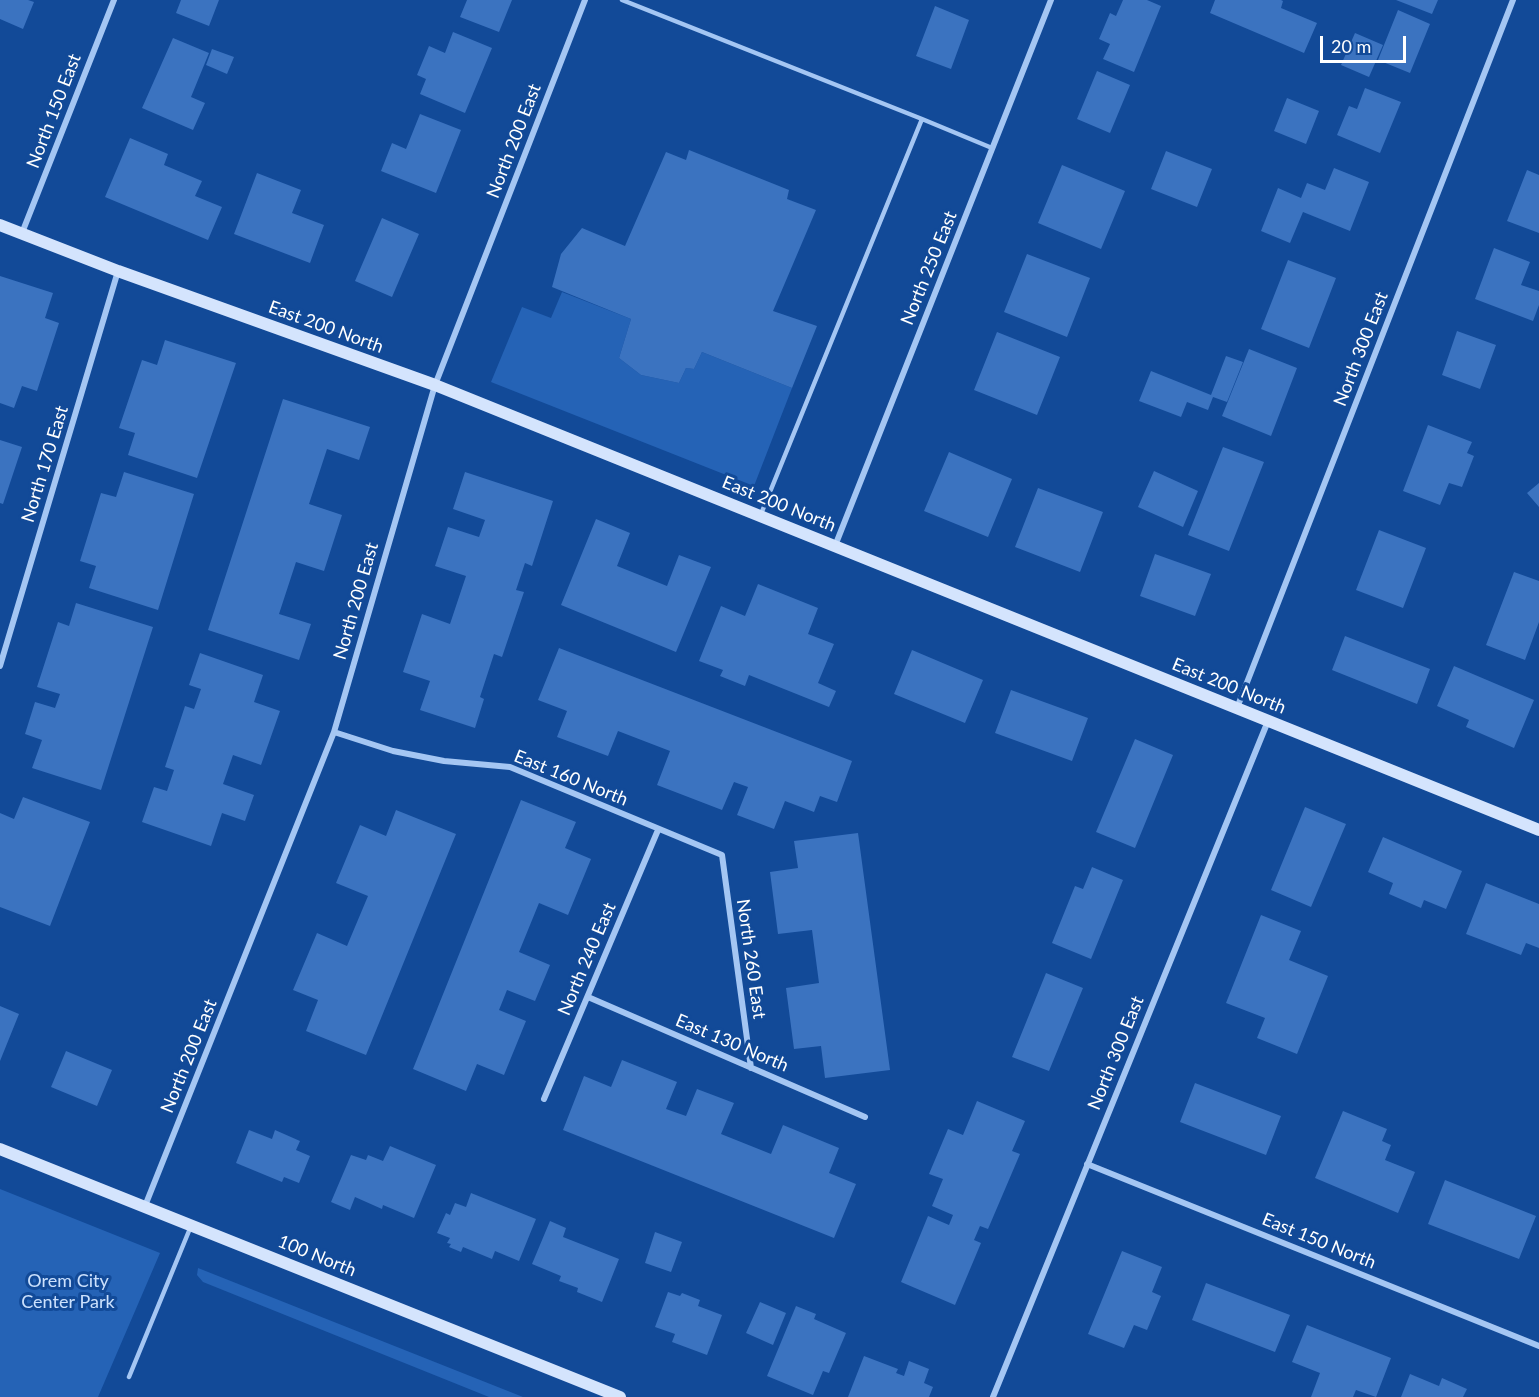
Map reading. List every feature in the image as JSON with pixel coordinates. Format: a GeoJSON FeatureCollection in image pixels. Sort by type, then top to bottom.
{"type":"FeatureCollection","features":[{"type":"Feature","properties":{"kind":"street","name":"North 150 East"},"geometry":{"type":"LineString","coordinates":[[22,234],[114,0]]}},
{"type":"Feature","properties":{"kind":"street","name":"North 200 East"},"geometry":{"type":"LineString","coordinates":[[145,1207],[334,732],[435,385],[585,0]]}},
{"type":"Feature","properties":{"kind":"street","name":"North 250 East"},"geometry":{"type":"LineString","coordinates":[[835,546],[1051,0]]}},
{"type":"Feature","properties":{"kind":"street","name":"North 300 East"},"geometry":{"type":"LineString","coordinates":[[1237,709],[1514,0]]}},
{"type":"Feature","properties":{"kind":"street","name":"East 200 North"},"geometry":{"type":"LineString","coordinates":[[0,225],[118,271],[435,385],[1539,830]]}},
{"type":"Feature","properties":{"kind":"street","name":"North 170 East"},"geometry":{"type":"LineString","coordinates":[[0,666],[118,271]]}},
{"type":"Feature","properties":{"kind":"street","name":"North 300 East"},"geometry":{"type":"LineString","coordinates":[[993,1397],[1268,721]]}},
{"type":"Feature","properties":{"kind":"street","name":"East 160 North"},"geometry":{"type":"LineString","coordinates":[[334,732],[393,751],[444,760],[510,767],[722,855]]}},
{"type":"Feature","properties":{"kind":"street","name":"North 240 East"},"geometry":{"type":"LineString","coordinates":[[544,1099],[658,830]]}},
{"type":"Feature","properties":{"kind":"street","name":"North 260 East"},"geometry":{"type":"LineString","coordinates":[[722,855],[751,1068]]}},
{"type":"Feature","properties":{"kind":"street","name":"East 130 North"},"geometry":{"type":"LineString","coordinates":[[588,997],[865,1117]]}},
{"type":"Feature","properties":{"kind":"street","name":"100 North"},"geometry":{"type":"LineString","coordinates":[[0,1149],[620,1397]]}},
{"type":"Feature","properties":{"kind":"street","name":"East 150 North"},"geometry":{"type":"LineString","coordinates":[[1087,1164],[1539,1347]]}},
{"type":"Feature","properties":{"kind":"lane"},"geometry":{"type":"LineString","coordinates":[[622,0],[992,148]]}},
{"type":"Feature","properties":{"kind":"lane"},"geometry":{"type":"LineString","coordinates":[[760,516],[922,119]]}},
{"type":"Feature","properties":{"kind":"lane"},"geometry":{"type":"LineString","coordinates":[[129,1377],[191,1226]]}},
{"type":"Feature","properties":{"kind":"green space"},"geometry":{"type":"Polygon","coordinates":[[[562,292],[631,319],[619,358],[641,375],[679,383],[686,368],[694,369],[702,352],[792,388],[754,486],[491,382],[522,307],[551,318],[562,292]]]}},
{"type":"Feature","properties":{"kind":"green space","name":"Orem City Center Park"},"geometry":{"type":"Polygon","coordinates":[[[0,1189],[160,1253],[98,1397],[0,1397],[0,1189]]]}},
{"type":"Feature","properties":{"kind":"green space"},"geometry":{"type":"Polygon","coordinates":[[[198,1268],[523,1397],[489,1397],[203,1282],[197,1275],[198,1268]]]}},
{"type":"Feature","properties":{"kind":"building"},"geometry":{"type":"Polygon","coordinates":[[[0,0],[34,2],[23,29],[0,19],[0,0]]]}},
{"type":"Feature","properties":{"kind":"building"},"geometry":{"type":"Polygon","coordinates":[[[181,0],[219,0],[209,26],[176,13],[181,0]]]}},
{"type":"Feature","properties":{"kind":"building"},"geometry":{"type":"Polygon","coordinates":[[[467,0],[512,0],[499,32],[460,17],[467,0]]]}},
{"type":"Feature","properties":{"kind":"building"},"geometry":{"type":"Polygon","coordinates":[[[1123,0],[1147,0],[1161,6],[1134,72],[1103,59],[1110,44],[1099,39],[1110,13],[1116,16],[1123,0]]]}},
{"type":"Feature","properties":{"kind":"building"},"geometry":{"type":"Polygon","coordinates":[[[1215,0],[1281,0],[1283,1],[1281,8],[1317,23],[1304,53],[1210,13],[1215,0]]]}},
{"type":"Feature","properties":{"kind":"building"},"geometry":{"type":"Polygon","coordinates":[[[1396,0],[1438,0],[1432,14],[1396,0]]]}},
{"type":"Feature","properties":{"kind":"building"},"geometry":{"type":"Polygon","coordinates":[[[935,6],[969,20],[951,69],[916,56],[935,6]]]}},
{"type":"Feature","properties":{"kind":"building"},"geometry":{"type":"Polygon","coordinates":[[[1398,10],[1430,24],[1410,73],[1378,60],[1398,10]]]}},
{"type":"Feature","properties":{"kind":"building"},"geometry":{"type":"Polygon","coordinates":[[[453,32],[492,48],[465,113],[420,94],[426,79],[417,75],[429,46],[445,53],[453,32]]]}},
{"type":"Feature","properties":{"kind":"building"},"geometry":{"type":"Polygon","coordinates":[[[1355,33],[1383,45],[1369,77],[1341,65],[1355,33]]]}},
{"type":"Feature","properties":{"kind":"building"},"geometry":{"type":"Polygon","coordinates":[[[173,38],[209,53],[191,97],[205,103],[193,130],[142,108],[173,38]]]}},
{"type":"Feature","properties":{"kind":"building"},"geometry":{"type":"Polygon","coordinates":[[[212,49],[234,57],[227,74],[206,65],[212,49]]]}},
{"type":"Feature","properties":{"kind":"building"},"geometry":{"type":"Polygon","coordinates":[[[1097,71],[1130,85],[1110,133],[1077,119],[1097,71]]]}},
{"type":"Feature","properties":{"kind":"building"},"geometry":{"type":"Polygon","coordinates":[[[1365,88],[1401,102],[1380,153],[1337,135],[1349,106],[1357,109],[1365,88]]]}},
{"type":"Feature","properties":{"kind":"building"},"geometry":{"type":"Polygon","coordinates":[[[1287,98],[1319,111],[1306,144],[1274,131],[1287,98]]]}},
{"type":"Feature","properties":{"kind":"building"},"geometry":{"type":"Polygon","coordinates":[[[420,114],[461,130],[436,193],[381,171],[392,143],[406,149],[420,114]]]}},
{"type":"Feature","properties":{"kind":"building"},"geometry":{"type":"Polygon","coordinates":[[[130,138],[168,154],[164,165],[202,181],[195,196],[222,207],[208,240],[105,197],[130,138]]]}},
{"type":"Feature","properties":{"kind":"building"},"geometry":{"type":"Polygon","coordinates":[[[689,150],[789,190],[787,199],[816,210],[773,311],[817,326],[792,388],[702,352],[694,369],[686,368],[679,383],[641,375],[619,358],[631,319],[552,287],[561,254],[582,228],[625,246],[666,152],[686,160],[689,150]]]}},
{"type":"Feature","properties":{"kind":"building"},"geometry":{"type":"Polygon","coordinates":[[[1166,151],[1212,169],[1197,207],[1151,189],[1166,151]]]}},
{"type":"Feature","properties":{"kind":"building"},"geometry":{"type":"Polygon","coordinates":[[[1062,165],[1125,191],[1101,249],[1038,223],[1062,165]]]}},
{"type":"Feature","properties":{"kind":"building"},"geometry":{"type":"Polygon","coordinates":[[[1334,168],[1369,182],[1350,231],[1303,212],[1290,243],[1261,231],[1278,188],[1301,198],[1307,183],[1325,190],[1334,168]]]}},
{"type":"Feature","properties":{"kind":"building"},"geometry":{"type":"Polygon","coordinates":[[[1527,170],[1539,175],[1539,233],[1507,221],[1527,170]]]}},
{"type":"Feature","properties":{"kind":"building"},"geometry":{"type":"Polygon","coordinates":[[[257,173],[301,190],[292,213],[324,225],[310,263],[234,234],[257,173]]]}},
{"type":"Feature","properties":{"kind":"building"},"geometry":{"type":"Polygon","coordinates":[[[382,218],[419,234],[392,297],[355,281],[382,218]]]}},
{"type":"Feature","properties":{"kind":"building"},"geometry":{"type":"Polygon","coordinates":[[[1494,248],[1530,262],[1521,285],[1539,291],[1539,305],[1533,321],[1475,299],[1494,248]]]}},
{"type":"Feature","properties":{"kind":"building"},"geometry":{"type":"Polygon","coordinates":[[[1027,254],[1090,278],[1067,337],[1004,312],[1027,254]]]}},
{"type":"Feature","properties":{"kind":"building"},"geometry":{"type":"Polygon","coordinates":[[[1288,260],[1336,278],[1309,348],[1261,329],[1288,260]]]}},
{"type":"Feature","properties":{"kind":"building"},"geometry":{"type":"Polygon","coordinates":[[[0,276],[53,293],[45,318],[59,323],[37,391],[22,386],[14,408],[0,403],[0,276]]]}},
{"type":"Feature","properties":{"kind":"building"},"geometry":{"type":"Polygon","coordinates":[[[1457,331],[1496,345],[1480,389],[1442,375],[1457,331]]]}},
{"type":"Feature","properties":{"kind":"building"},"geometry":{"type":"Polygon","coordinates":[[[997,332],[1060,357],[1037,415],[974,390],[997,332]]]}},
{"type":"Feature","properties":{"kind":"building"},"geometry":{"type":"Polygon","coordinates":[[[165,340],[236,363],[197,478],[128,455],[135,433],[119,428],[142,360],[157,365],[165,340]]]}},
{"type":"Feature","properties":{"kind":"building"},"geometry":{"type":"Polygon","coordinates":[[[1249,349],[1297,368],[1271,436],[1222,416],[1249,349]]]}},
{"type":"Feature","properties":{"kind":"building"},"geometry":{"type":"Polygon","coordinates":[[[1226,356],[1243,362],[1227,402],[1213,397],[1208,410],[1187,402],[1181,417],[1139,401],[1151,371],[1211,395],[1226,356]]]}},
{"type":"Feature","properties":{"kind":"building"},"geometry":{"type":"Polygon","coordinates":[[[283,399],[370,427],[359,460],[327,449],[309,504],[342,515],[324,571],[296,562],[279,614],[311,624],[299,660],[208,630],[283,399]]]}},
{"type":"Feature","properties":{"kind":"building"},"geometry":{"type":"Polygon","coordinates":[[[1428,425],[1472,442],[1467,453],[1474,456],[1462,487],[1449,483],[1440,505],[1403,491],[1428,425]]]}},
{"type":"Feature","properties":{"kind":"building"},"geometry":{"type":"Polygon","coordinates":[[[0,440],[22,447],[3,504],[0,503],[0,440]]]}},
{"type":"Feature","properties":{"kind":"building"},"geometry":{"type":"Polygon","coordinates":[[[1223,447],[1264,462],[1229,551],[1188,535],[1223,447]]]}},
{"type":"Feature","properties":{"kind":"building"},"geometry":{"type":"Polygon","coordinates":[[[949,452],[1012,479],[988,537],[924,511],[949,452]]]}},
{"type":"Feature","properties":{"kind":"building"},"geometry":{"type":"Polygon","coordinates":[[[1154,471],[1198,491],[1183,527],[1138,507],[1154,471]]]}},
{"type":"Feature","properties":{"kind":"building"},"geometry":{"type":"Polygon","coordinates":[[[124,472],[194,494],[158,610],[89,588],[96,566],[80,561],[101,493],[116,497],[124,472]]]}},
{"type":"Feature","properties":{"kind":"building"},"geometry":{"type":"Polygon","coordinates":[[[465,472],[553,501],[532,566],[525,563],[516,590],[524,592],[502,657],[494,654],[480,697],[484,699],[475,728],[420,710],[430,681],[403,672],[422,614],[450,624],[466,576],[435,566],[448,527],[479,537],[485,520],[453,509],[465,472]]]}},
{"type":"Feature","properties":{"kind":"building"},"geometry":{"type":"Polygon","coordinates":[[[1539,483],[1539,507],[1527,493],[1539,483]]]}},
{"type":"Feature","properties":{"kind":"building"},"geometry":{"type":"Polygon","coordinates":[[[1038,488],[1103,512],[1080,572],[1015,547],[1038,488]]]}},
{"type":"Feature","properties":{"kind":"building"},"geometry":{"type":"Polygon","coordinates":[[[596,519],[630,533],[617,566],[667,586],[679,555],[711,567],[676,652],[561,605],[596,519]]]}},
{"type":"Feature","properties":{"kind":"building"},"geometry":{"type":"Polygon","coordinates":[[[1379,530],[1426,548],[1403,608],[1356,590],[1379,530]]]}},
{"type":"Feature","properties":{"kind":"building"},"geometry":{"type":"Polygon","coordinates":[[[1155,554],[1211,574],[1195,616],[1140,596],[1155,554]]]}},
{"type":"Feature","properties":{"kind":"building"},"geometry":{"type":"Polygon","coordinates":[[[1514,572],[1539,581],[1539,622],[1525,660],[1486,645],[1514,572]]]}},
{"type":"Feature","properties":{"kind":"building"},"geometry":{"type":"Polygon","coordinates":[[[758,584],[818,608],[808,634],[834,644],[818,683],[836,691],[829,707],[749,675],[745,686],[720,676],[723,670],[699,661],[721,606],[745,616],[758,584]]]}},
{"type":"Feature","properties":{"kind":"building"},"geometry":{"type":"Polygon","coordinates":[[[76,603],[153,627],[101,790],[32,768],[42,740],[25,734],[35,702],[55,708],[60,694],[37,687],[58,622],[69,626],[76,603]]]}},
{"type":"Feature","properties":{"kind":"building"},"geometry":{"type":"Polygon","coordinates":[[[1345,636],[1430,669],[1417,704],[1332,670],[1345,636]]]}},
{"type":"Feature","properties":{"kind":"building"},"geometry":{"type":"Polygon","coordinates":[[[559,648],[852,761],[837,802],[820,796],[814,812],[785,801],[774,829],[737,815],[748,787],[734,782],[722,810],[657,785],[670,751],[618,731],[608,756],[557,737],[567,711],[538,700],[559,648]]]}},
{"type":"Feature","properties":{"kind":"building"},"geometry":{"type":"Polygon","coordinates":[[[912,650],[983,680],[965,723],[894,694],[912,650]]]}},
{"type":"Feature","properties":{"kind":"building"},"geometry":{"type":"Polygon","coordinates":[[[200,653],[263,675],[254,702],[280,711],[261,765],[233,755],[223,784],[254,795],[245,821],[222,813],[211,846],[142,822],[154,787],[167,791],[174,770],[165,767],[185,706],[194,709],[201,689],[189,685],[200,653]]]}},
{"type":"Feature","properties":{"kind":"building"},"geometry":{"type":"Polygon","coordinates":[[[1454,666],[1534,700],[1514,748],[1466,727],[1469,720],[1437,706],[1454,666]]]}},
{"type":"Feature","properties":{"kind":"building"},"geometry":{"type":"Polygon","coordinates":[[[1011,690],[1088,718],[1072,761],[995,733],[1011,690]]]}},
{"type":"Feature","properties":{"kind":"building"},"geometry":{"type":"Polygon","coordinates":[[[1135,739],[1173,755],[1135,848],[1096,832],[1135,739]]]}},
{"type":"Feature","properties":{"kind":"building"},"geometry":{"type":"Polygon","coordinates":[[[23,797],[90,822],[50,926],[0,907],[0,813],[14,819],[23,797]]]}},
{"type":"Feature","properties":{"kind":"building"},"geometry":{"type":"Polygon","coordinates":[[[521,800],[576,822],[565,848],[591,859],[568,915],[539,903],[519,952],[550,965],[535,1001],[507,990],[499,1010],[526,1021],[504,1075],[477,1064],[466,1091],[413,1069],[521,800]]]}},
{"type":"Feature","properties":{"kind":"building"},"geometry":{"type":"Polygon","coordinates":[[[1305,807],[1346,824],[1311,907],[1271,890],[1305,807]]]}},
{"type":"Feature","properties":{"kind":"building"},"geometry":{"type":"Polygon","coordinates":[[[396,810],[456,834],[366,1055],[306,1031],[318,1000],[293,990],[317,933],[347,946],[368,896],[336,883],[360,825],[386,836],[396,810]]]}},
{"type":"Feature","properties":{"kind":"building"},"geometry":{"type":"Polygon","coordinates":[[[858,833],[890,1070],[825,1078],[821,1046],[794,1049],[786,988],[819,983],[812,930],[778,934],[770,872],[798,868],[794,841],[858,833]]]}},
{"type":"Feature","properties":{"kind":"building"},"geometry":{"type":"Polygon","coordinates":[[[1383,837],[1462,871],[1446,909],[1424,900],[1421,908],[1389,894],[1393,883],[1368,872],[1383,837]]]}},
{"type":"Feature","properties":{"kind":"building"},"geometry":{"type":"Polygon","coordinates":[[[1092,867],[1123,880],[1091,959],[1052,943],[1075,886],[1083,889],[1092,867]]]}},
{"type":"Feature","properties":{"kind":"building"},"geometry":{"type":"Polygon","coordinates":[[[1486,883],[1539,904],[1539,948],[1526,943],[1521,955],[1466,934],[1486,883]]]}},
{"type":"Feature","properties":{"kind":"building"},"geometry":{"type":"Polygon","coordinates":[[[1261,915],[1301,931],[1289,960],[1328,976],[1297,1054],[1257,1038],[1265,1018],[1226,1003],[1261,915]]]}},
{"type":"Feature","properties":{"kind":"building"},"geometry":{"type":"Polygon","coordinates":[[[1046,973],[1083,988],[1049,1071],[1012,1057],[1046,973]]]}},
{"type":"Feature","properties":{"kind":"building"},"geometry":{"type":"Polygon","coordinates":[[[0,1006],[19,1014],[0,1061],[0,1006]]]}},
{"type":"Feature","properties":{"kind":"building"},"geometry":{"type":"Polygon","coordinates":[[[66,1051],[112,1070],[97,1106],[51,1087],[66,1051]]]}},
{"type":"Feature","properties":{"kind":"building"},"geometry":{"type":"Polygon","coordinates":[[[622,1060],[677,1082],[666,1109],[686,1116],[697,1089],[734,1103],[721,1134],[771,1154],[783,1125],[839,1148],[829,1173],[856,1184],[834,1238],[563,1130],[584,1076],[611,1087],[622,1060]]]}},
{"type":"Feature","properties":{"kind":"building"},"geometry":{"type":"Polygon","coordinates":[[[1195,1083],[1281,1116],[1266,1155],[1180,1122],[1195,1083]]]}},
{"type":"Feature","properties":{"kind":"building"},"geometry":{"type":"Polygon","coordinates":[[[977,1101],[1025,1121],[1012,1151],[1020,1154],[988,1229],[980,1226],[974,1240],[981,1243],[955,1305],[901,1282],[928,1216],[949,1225],[953,1215],[932,1206],[943,1179],[929,1174],[948,1129],[963,1135],[977,1101]]]}},
{"type":"Feature","properties":{"kind":"building"},"geometry":{"type":"Polygon","coordinates":[[[1343,1111],[1387,1129],[1382,1141],[1391,1145],[1385,1160],[1415,1172],[1398,1213],[1315,1178],[1343,1111]]]}},
{"type":"Feature","properties":{"kind":"building"},"geometry":{"type":"Polygon","coordinates":[[[249,1130],[272,1139],[275,1130],[300,1141],[296,1150],[310,1156],[299,1183],[284,1177],[282,1182],[236,1163],[249,1130]]]}},
{"type":"Feature","properties":{"kind":"building"},"geometry":{"type":"Polygon","coordinates":[[[390,1146],[436,1165],[414,1218],[383,1205],[382,1209],[355,1197],[350,1210],[331,1202],[351,1155],[366,1160],[368,1155],[383,1161],[390,1146]]]}},
{"type":"Feature","properties":{"kind":"building"},"geometry":{"type":"Polygon","coordinates":[[[1445,1180],[1536,1216],[1519,1259],[1428,1224],[1445,1180]]]}},
{"type":"Feature","properties":{"kind":"building"},"geometry":{"type":"Polygon","coordinates":[[[471,1193],[536,1219],[519,1261],[495,1251],[492,1259],[463,1247],[461,1252],[449,1247],[451,1244],[447,1243],[450,1238],[437,1233],[446,1213],[450,1215],[455,1203],[466,1207],[471,1193]]]}},
{"type":"Feature","properties":{"kind":"building"},"geometry":{"type":"Polygon","coordinates":[[[550,1221],[566,1228],[563,1237],[619,1259],[602,1302],[577,1292],[578,1288],[559,1281],[561,1276],[532,1264],[550,1221]]]}},
{"type":"Feature","properties":{"kind":"building"},"geometry":{"type":"Polygon","coordinates":[[[655,1232],[682,1242],[671,1272],[645,1263],[655,1232]]]}},
{"type":"Feature","properties":{"kind":"building"},"geometry":{"type":"Polygon","coordinates":[[[1122,1251],[1162,1267],[1152,1292],[1161,1296],[1147,1330],[1134,1325],[1124,1348],[1088,1334],[1122,1251]]]}},
{"type":"Feature","properties":{"kind":"building"},"geometry":{"type":"Polygon","coordinates":[[[1206,1283],[1290,1315],[1275,1352],[1192,1320],[1206,1283]]]}},
{"type":"Feature","properties":{"kind":"building"},"geometry":{"type":"Polygon","coordinates":[[[668,1292],[680,1296],[682,1293],[700,1300],[698,1306],[722,1315],[707,1355],[672,1342],[675,1334],[655,1327],[668,1292]]]}},
{"type":"Feature","properties":{"kind":"building"},"geometry":{"type":"Polygon","coordinates":[[[760,1302],[786,1313],[773,1345],[746,1333],[760,1302]]]}},
{"type":"Feature","properties":{"kind":"building"},"geometry":{"type":"Polygon","coordinates":[[[796,1306],[816,1314],[814,1319],[846,1333],[829,1373],[823,1371],[813,1395],[767,1376],[796,1306]]]}},
{"type":"Feature","properties":{"kind":"building"},"geometry":{"type":"Polygon","coordinates":[[[1307,1325],[1391,1358],[1376,1397],[1356,1390],[1353,1397],[1311,1397],[1320,1373],[1292,1362],[1307,1325]]]}},
{"type":"Feature","properties":{"kind":"building"},"geometry":{"type":"Polygon","coordinates":[[[864,1356],[898,1369],[896,1373],[904,1376],[909,1361],[929,1369],[924,1383],[933,1387],[929,1397],[848,1397],[864,1356]]]}},
{"type":"Feature","properties":{"kind":"building"},"geometry":{"type":"Polygon","coordinates":[[[1410,1374],[1439,1386],[1442,1378],[1467,1389],[1463,1397],[1401,1397],[1410,1374]]]}}]}
